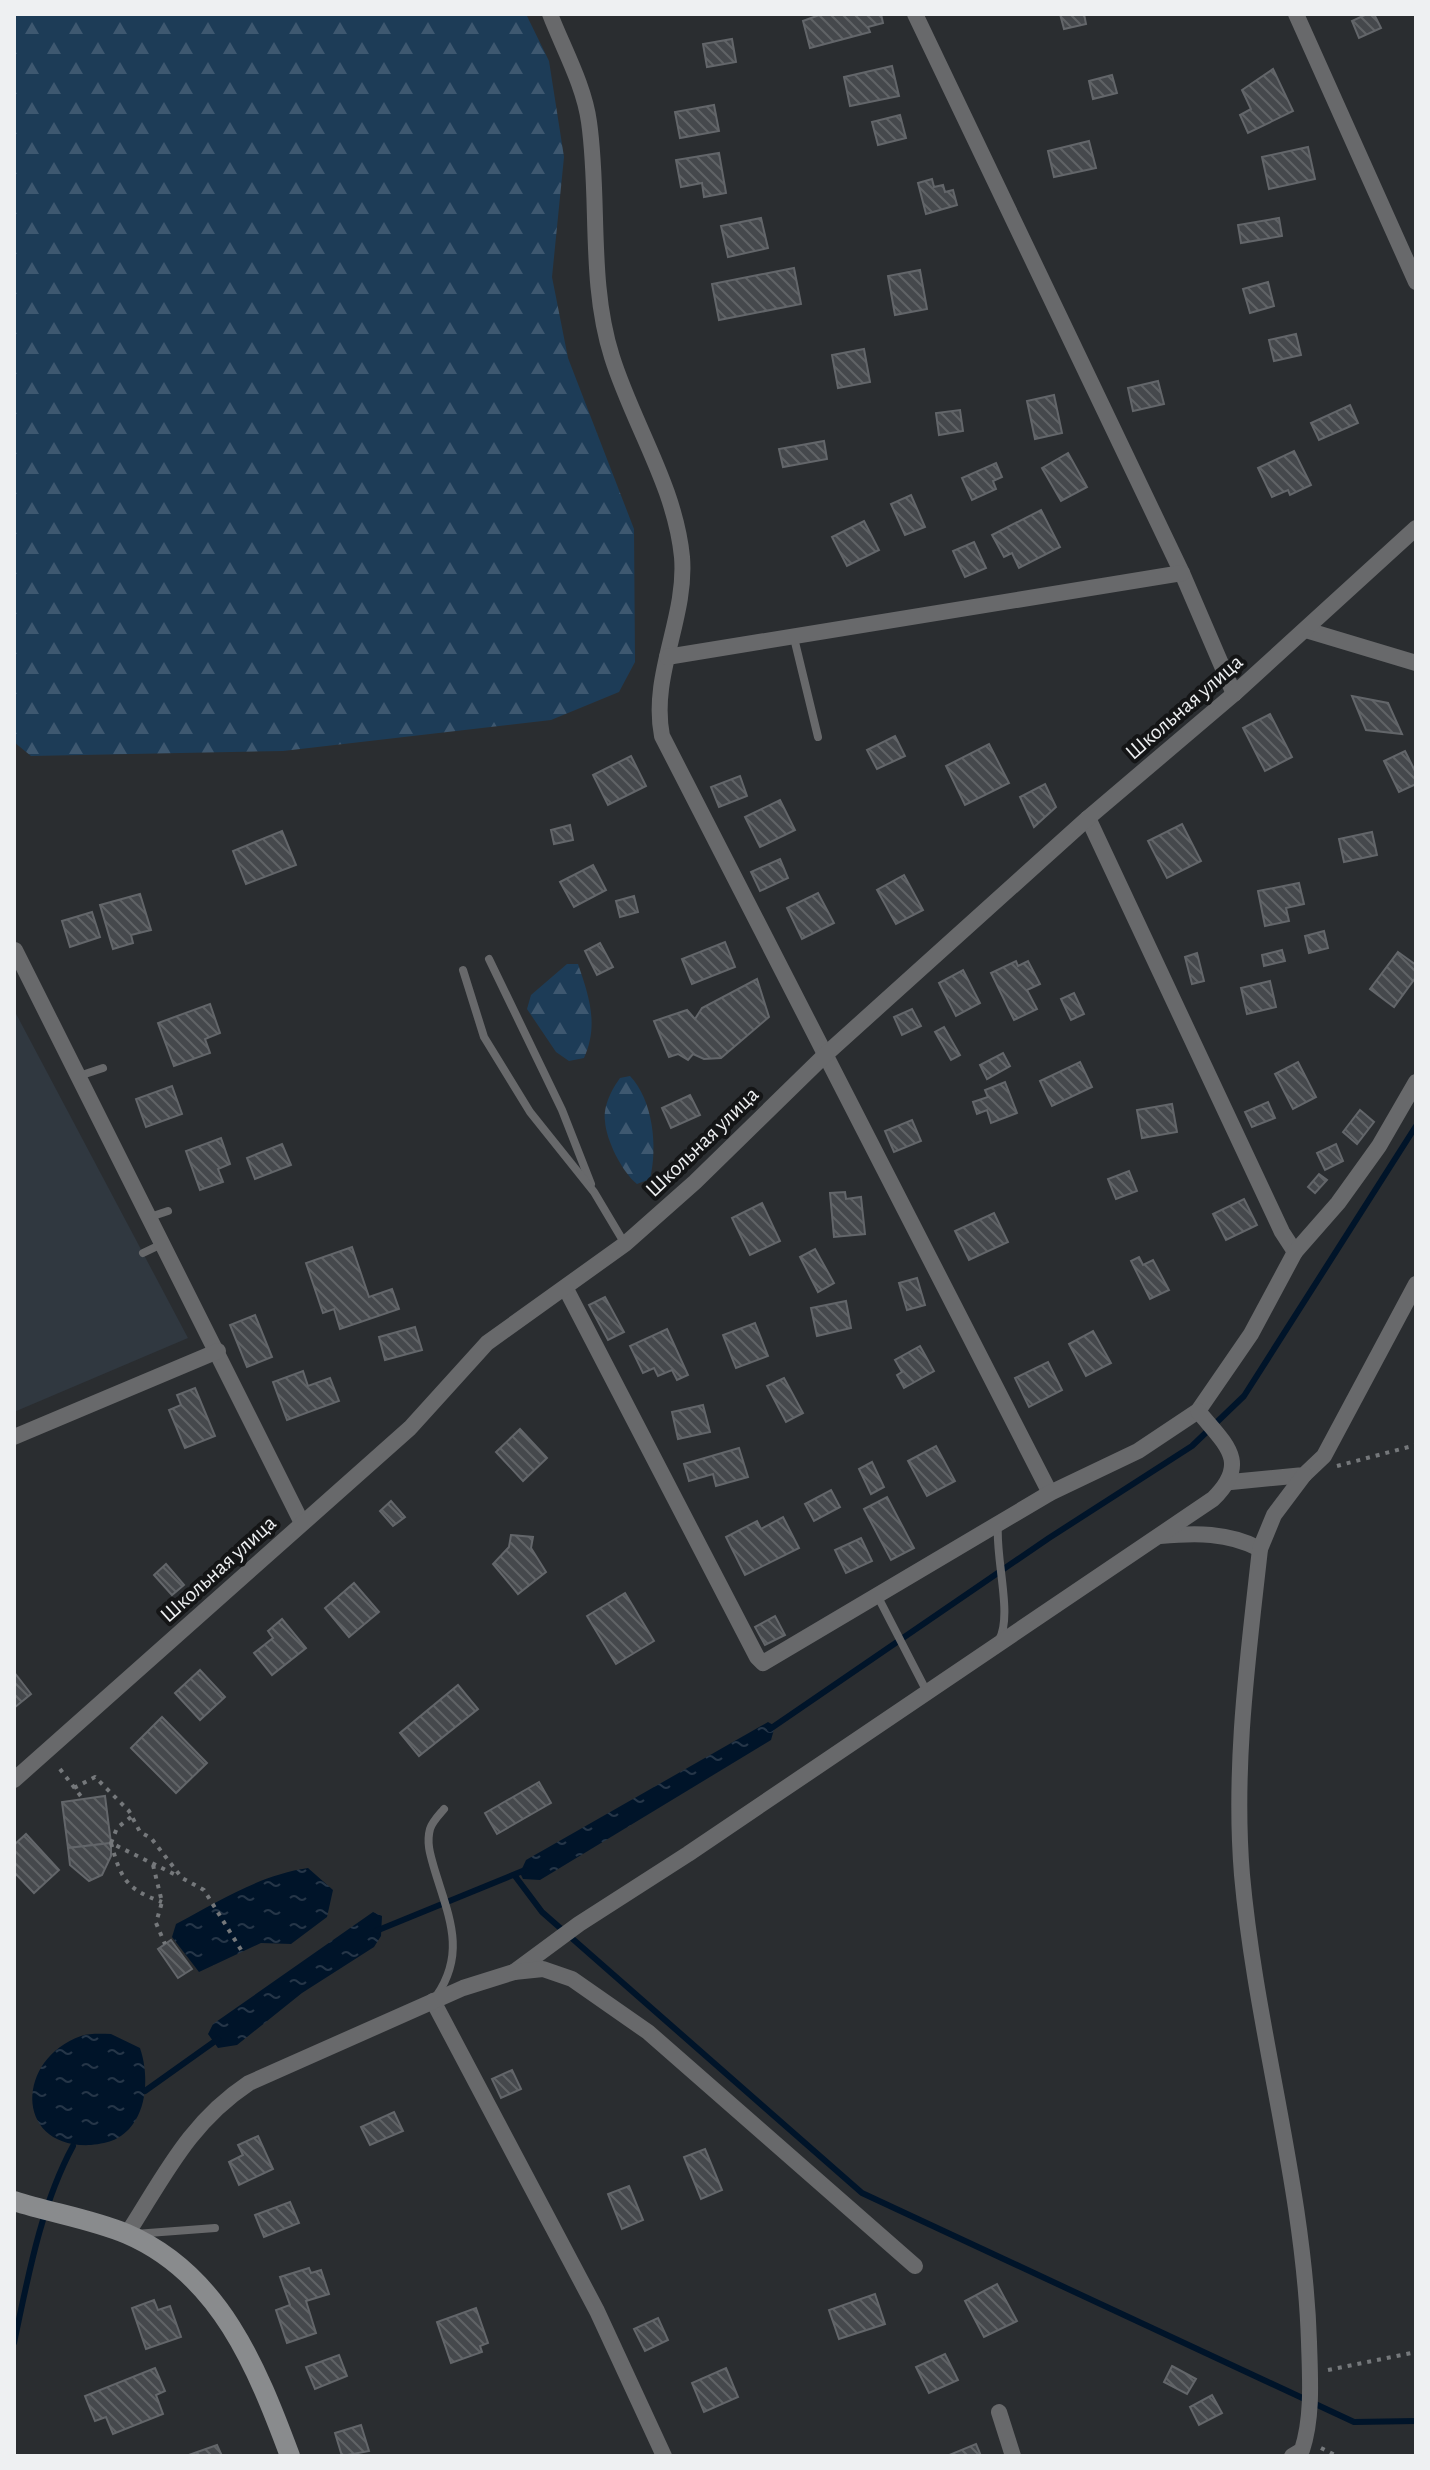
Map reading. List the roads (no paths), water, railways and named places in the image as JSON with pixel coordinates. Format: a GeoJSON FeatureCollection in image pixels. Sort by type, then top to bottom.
{"type":"FeatureCollection","features":[{"type":"Feature","properties":{"kind":"street"},"geometry":{"type":"LineString","coordinates":[[550,14],[589,121],[592,201],[603,311],[611,356],[673,511],[682,559],[677,618],[660,686],[662,736],[1050,1493]]}},
{"type":"Feature","properties":{"kind":"street"},"geometry":{"type":"LineString","coordinates":[[915,14],[1182,573],[1234,694]]}},
{"type":"Feature","properties":{"kind":"street"},"geometry":{"type":"LineString","coordinates":[[1296,14],[1416,282]]}},
{"type":"Feature","properties":{"kind":"street","name":"Школьная улица"},"geometry":{"type":"LineString","coordinates":[[14,1780],[425,1415],[487,1343],[625,1244],[695,1182],[825,1055],[1088,818],[1306,630],[1416,528]]}},
{"type":"Feature","properties":{"kind":"street"},"geometry":{"type":"LineString","coordinates":[[667,657],[1182,573]]}},
{"type":"Feature","properties":{"kind":"street"},"geometry":{"type":"LineString","coordinates":[[1306,630],[1416,663]]}},
{"type":"Feature","properties":{"kind":"street"},"geometry":{"type":"LineString","coordinates":[[1088,818],[1275,1218],[1295,1252]]}},
{"type":"Feature","properties":{"kind":"street"},"geometry":{"type":"LineString","coordinates":[[15,950],[302,1523]]}},
{"type":"Feature","properties":{"kind":"street"},"geometry":{"type":"LineString","coordinates":[[566,1289],[757,1657],[763,1663],[1050,1493],[1138,1451],[1198,1411],[1251,1334],[1295,1252],[1338,1203],[1379,1146],[1416,1082]]}},
{"type":"Feature","properties":{"kind":"street"},"geometry":{"type":"LineString","coordinates":[[1292,2456],[1302,2450],[1306,2438],[1310,2373],[1301,2245],[1242,1877],[1238,1804],[1260,1549],[1274,1515],[1304,1475],[1324,1456],[1416,1284]]}},
{"type":"Feature","properties":{"kind":"street"},"geometry":{"type":"LineString","coordinates":[[14,1437],[218,1351]]}},
{"type":"Feature","properties":{"kind":"street"},"geometry":{"type":"LineString","coordinates":[[1198,1411],[1227,1447],[1233,1466],[1231,1482]]}},
{"type":"Feature","properties":{"kind":"street"},"geometry":{"type":"LineString","coordinates":[[514,1972],[579,1924],[928,1693],[1213,1499],[1231,1482],[1304,1475]]}},
{"type":"Feature","properties":{"kind":"street"},"geometry":{"type":"LineString","coordinates":[[1158,1536],[1197,1533],[1243,1540],[1260,1549]]}},
{"type":"Feature","properties":{"kind":"street"},"geometry":{"type":"LineString","coordinates":[[127,2234],[194,2130],[218,2104],[249,2083],[433,2001],[514,1972],[543,1969],[572,1979],[648,2032],[915,2266]]}},
{"type":"Feature","properties":{"kind":"street"},"geometry":{"type":"LineString","coordinates":[[433,2001],[597,2311],[664,2456]]}},
{"type":"Feature","properties":{"kind":"street"},"geometry":{"type":"LineString","coordinates":[[14,2201],[127,2234],[161,2254],[195,2281],[235,2328],[263,2384],[290,2456]]}},
{"type":"Feature","properties":{"kind":"street"},"geometry":{"type":"LineString","coordinates":[[999,2412],[1013,2456]]}},
{"type":"Feature","properties":{"kind":"lane"},"geometry":{"type":"LineString","coordinates":[[794,638],[818,737]]}},
{"type":"Feature","properties":{"kind":"lane"},"geometry":{"type":"LineString","coordinates":[[489,959],[562,1110],[594,1192]]}},
{"type":"Feature","properties":{"kind":"lane"},"geometry":{"type":"LineString","coordinates":[[463,970],[484,1037],[530,1112],[594,1192],[625,1244]]}},
{"type":"Feature","properties":{"kind":"lane"},"geometry":{"type":"LineString","coordinates":[[79,1076],[103,1068]]}},
{"type":"Feature","properties":{"kind":"lane"},"geometry":{"type":"LineString","coordinates":[[150,1217],[168,1211]]}},
{"type":"Feature","properties":{"kind":"lane"},"geometry":{"type":"LineString","coordinates":[[143,1253],[164,1243]]}},
{"type":"Feature","properties":{"kind":"lane"},"geometry":{"type":"LineString","coordinates":[[994,1648],[1002,1635],[1005,1618],[996,1549],[998,1525]]}},
{"type":"Feature","properties":{"kind":"lane"},"geometry":{"type":"LineString","coordinates":[[878,1597],[928,1693]]}},
{"type":"Feature","properties":{"kind":"lane"},"geometry":{"type":"LineString","coordinates":[[433,2001],[451,1975],[454,1949],[450,1922],[428,1848],[430,1827],[444,1809]]}},
{"type":"Feature","properties":{"kind":"lane"},"geometry":{"type":"LineString","coordinates":[[127,2234],[215,2228]]}},
{"type":"Feature","properties":{"kind":"water"},"geometry":{"type":"Polygon","coordinates":[[[768,1722],[775,1726],[771,1740],[540,1880],[523,1879],[520,1873],[526,1860],[768,1722]]]}},
{"type":"Feature","properties":{"kind":"water"},"geometry":{"type":"Polygon","coordinates":[[[308,1868],[333,1890],[327,1917],[291,1944],[261,1943],[199,1972],[172,1937],[176,1924],[224,1898],[273,1876],[308,1868]]]}},
{"type":"Feature","properties":{"kind":"water"},"geometry":{"type":"Polygon","coordinates":[[[373,1912],[382,1916],[381,1936],[374,1947],[302,1993],[237,2045],[218,2048],[208,2034],[213,2024],[373,1912]]]}},
{"type":"Feature","properties":{"kind":"water"},"geometry":{"type":"Polygon","coordinates":[[[111,2034],[140,2048],[145,2087],[142,2107],[133,2124],[120,2137],[91,2145],[66,2142],[48,2133],[37,2118],[32,2101],[35,2082],[44,2063],[59,2047],[81,2036],[111,2034]]]}},
{"type":"Feature","properties":{"kind":"waterway"},"geometry":{"type":"LineString","coordinates":[[770,1729],[1049,1538],[1192,1446],[1244,1396],[1416,1126]]}},
{"type":"Feature","properties":{"kind":"waterway"},"geometry":{"type":"LineString","coordinates":[[376,1931],[525,1870]]}},
{"type":"Feature","properties":{"kind":"waterway"},"geometry":{"type":"LineString","coordinates":[[515,1876],[542,1912],[862,2193],[1354,2422],[1416,2421]]}},
{"type":"Feature","properties":{"kind":"waterway"},"geometry":{"type":"LineString","coordinates":[[145,2091],[218,2039]]}},
{"type":"Feature","properties":{"kind":"waterway"},"geometry":{"type":"LineString","coordinates":[[14,2343],[44,2217],[73,2146]]}}]}
